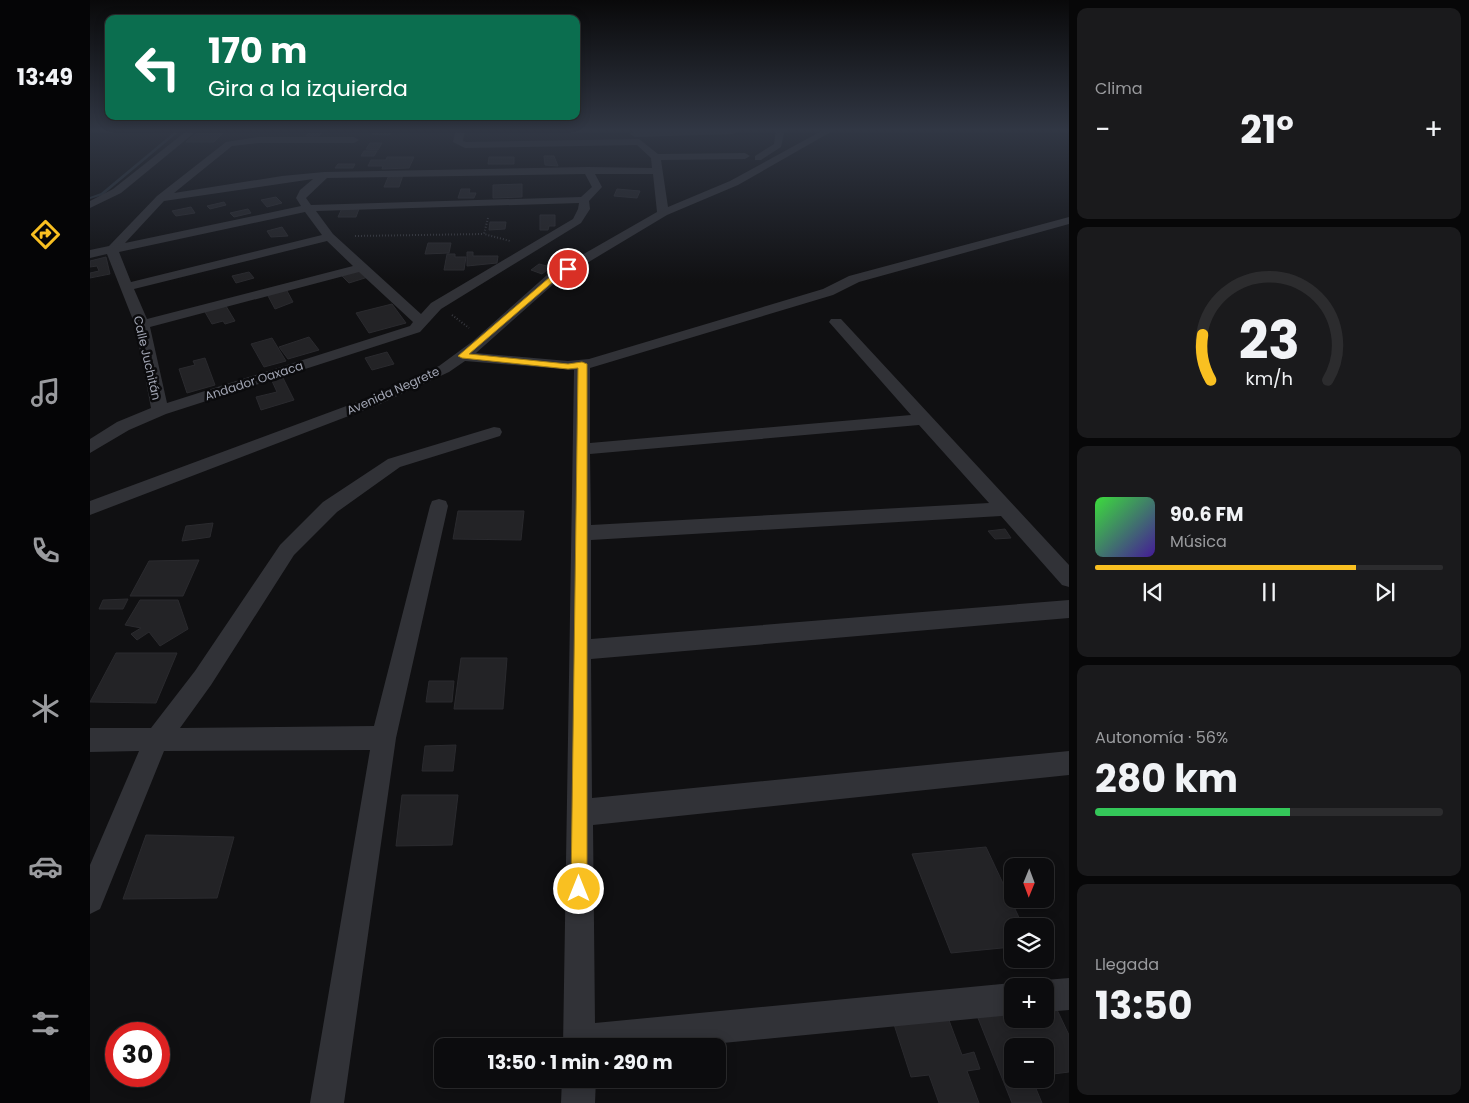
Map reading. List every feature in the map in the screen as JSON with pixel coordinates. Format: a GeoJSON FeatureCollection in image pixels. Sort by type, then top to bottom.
{"type":"FeatureCollection","features":[{"type":"Feature","properties":{"kind":"street"},"geometry":{"type":"LineString","coordinates":[[90,205],[117,191],[130,180]]}},
{"type":"Feature","properties":{"kind":"street"},"geometry":{"type":"LineString","coordinates":[[112,250],[161,198],[183,180]]}},
{"type":"Feature","properties":{"kind":"street"},"geometry":{"type":"LineString","coordinates":[[161,198],[273,180]]}},
{"type":"Feature","properties":{"kind":"street"},"geometry":{"type":"LineString","coordinates":[[318,180],[304,192],[301,198],[307,208],[329,237],[422,323],[436,306],[577,221],[584,209],[584,200]]}},
{"type":"Feature","properties":{"kind":"street"},"geometry":{"type":"LineString","coordinates":[[90,254],[307,208],[584,200],[597,187],[594,180]]}},
{"type":"Feature","properties":{"kind":"street"},"geometry":{"type":"LineString","coordinates":[[659,180],[664,213]]}},
{"type":"Feature","properties":{"kind":"street","name":"Avenida Negrete"},"geometry":{"type":"LineString","coordinates":[[90,508],[374,401],[444,369],[478,344],[552,278],[664,213],[703,180]]}},
{"type":"Feature","properties":{"kind":"street"},"geometry":{"type":"LineString","coordinates":[[90,194],[104,185]]}},
{"type":"Feature","properties":{"kind":"street"},"geometry":{"type":"LineString","coordinates":[[462,356],[568,366],[582,364],[828,292],[854,279],[1069,220]]}},
{"type":"Feature","properties":{"kind":"street"},"geometry":{"type":"LineString","coordinates":[[127,286],[329,237]]}},
{"type":"Feature","properties":{"kind":"street","name":"Calle Juchitán"},"geometry":{"type":"LineString","coordinates":[[112,250],[142,325],[160,410]]}},
{"type":"Feature","properties":{"kind":"street"},"geometry":{"type":"LineString","coordinates":[[142,325],[362,267]]}},
{"type":"Feature","properties":{"kind":"street"},"geometry":{"type":"LineString","coordinates":[[836,322],[1069,579]]}},
{"type":"Feature","properties":{"kind":"street","name":"Andador Oaxaca"},"geometry":{"type":"LineString","coordinates":[[90,447],[123,426],[160,410],[405,332],[422,323]]}},
{"type":"Feature","properties":{"kind":"street"},"geometry":{"type":"LineString","coordinates":[[579,1038],[582,364]]}},
{"type":"Feature","properties":{"kind":"street"},"geometry":{"type":"LineString","coordinates":[[582,449],[924,418]]}},
{"type":"Feature","properties":{"kind":"street"},"geometry":{"type":"LineString","coordinates":[[90,899],[156,741],[203,678],[287,550],[330,507],[394,463],[494,432]]}},
{"type":"Feature","properties":{"kind":"street"},"geometry":{"type":"LineString","coordinates":[[326,1103],[384,738],[439,506]]}},
{"type":"Feature","properties":{"kind":"street"},"geometry":{"type":"LineString","coordinates":[[581,533],[1006,510]]}},
{"type":"Feature","properties":{"kind":"street"},"geometry":{"type":"LineString","coordinates":[[580,650],[1069,609]]}},
{"type":"Feature","properties":{"kind":"street"},"geometry":{"type":"LineString","coordinates":[[90,740],[384,738]]}},
{"type":"Feature","properties":{"kind":"street"},"geometry":{"type":"LineString","coordinates":[[579,813],[1069,762]]}},
{"type":"Feature","properties":{"kind":"street"},"geometry":{"type":"LineString","coordinates":[[1054,995],[1069,994]]}},
{"type":"Feature","properties":{"kind":"street"},"geometry":{"type":"LineString","coordinates":[[628,1038],[1004,1000]]}},
{"type":"Feature","properties":{"kind":"street"},"geometry":{"type":"LineString","coordinates":[[578,1088],[578,1103]]}},
{"type":"Feature","properties":{"kind":"path"},"geometry":{"type":"LineString","coordinates":[[465,204],[471,212],[488,218],[484,234]]}},
{"type":"Feature","properties":{"kind":"path"},"geometry":{"type":"LineString","coordinates":[[329,237],[484,234],[532,247]]}},
{"type":"Feature","properties":{"kind":"path"},"geometry":{"type":"LineString","coordinates":[[436,306],[468,327],[478,344]]}},
{"type":"Feature","properties":{"kind":"building"},"geometry":{"type":"Polygon","coordinates":[[[387,180],[401,180],[399,187],[384,187],[387,180]]]}},
{"type":"Feature","properties":{"kind":"building"},"geometry":{"type":"Polygon","coordinates":[[[522,184],[522,197],[493,198],[493,185],[522,184]]]}},
{"type":"Feature","properties":{"kind":"building"},"geometry":{"type":"Polygon","coordinates":[[[461,189],[470,189],[469,193],[476,193],[474,198],[458,198],[461,189]]]}},
{"type":"Feature","properties":{"kind":"building"},"geometry":{"type":"Polygon","coordinates":[[[617,189],[640,191],[637,198],[614,196],[617,189]]]}},
{"type":"Feature","properties":{"kind":"building"},"geometry":{"type":"Polygon","coordinates":[[[276,197],[282,203],[267,207],[261,200],[276,197]]]}},
{"type":"Feature","properties":{"kind":"building"},"geometry":{"type":"Polygon","coordinates":[[[224,202],[226,205],[210,209],[207,206],[224,202]]]}},
{"type":"Feature","properties":{"kind":"building"},"geometry":{"type":"Polygon","coordinates":[[[343,206],[360,206],[356,217],[338,217],[343,206]]]}},
{"type":"Feature","properties":{"kind":"building"},"geometry":{"type":"Polygon","coordinates":[[[191,207],[195,213],[176,216],[172,211],[191,207]]]}},
{"type":"Feature","properties":{"kind":"building"},"geometry":{"type":"Polygon","coordinates":[[[248,209],[251,213],[234,217],[230,213],[248,209]]]}},
{"type":"Feature","properties":{"kind":"building"},"geometry":{"type":"Polygon","coordinates":[[[540,215],[555,215],[555,226],[549,226],[548,230],[540,230],[540,215]]]}},
{"type":"Feature","properties":{"kind":"building"},"geometry":{"type":"Polygon","coordinates":[[[490,222],[506,222],[505,229],[489,230],[490,222]]]}},
{"type":"Feature","properties":{"kind":"building"},"geometry":{"type":"Polygon","coordinates":[[[282,227],[288,236],[271,237],[267,231],[282,227]]]}},
{"type":"Feature","properties":{"kind":"building"},"geometry":{"type":"Polygon","coordinates":[[[428,243],[451,243],[449,253],[425,254],[428,243]]]}},
{"type":"Feature","properties":{"kind":"building"},"geometry":{"type":"Polygon","coordinates":[[[467,252],[473,252],[473,256],[498,256],[497,263],[467,266],[467,252]]]}},
{"type":"Feature","properties":{"kind":"building"},"geometry":{"type":"Polygon","coordinates":[[[447,254],[455,254],[455,257],[466,257],[464,270],[444,270],[447,254]]]}},
{"type":"Feature","properties":{"kind":"building"},"geometry":{"type":"Polygon","coordinates":[[[106,257],[110,274],[90,278],[90,273],[99,271],[97,266],[90,267],[90,261],[106,257]]]}},
{"type":"Feature","properties":{"kind":"building"},"geometry":{"type":"Polygon","coordinates":[[[539,264],[551,267],[542,274],[531,270],[539,264]]]}},
{"type":"Feature","properties":{"kind":"building"},"geometry":{"type":"Polygon","coordinates":[[[359,268],[368,277],[349,283],[340,274],[359,268]]]}},
{"type":"Feature","properties":{"kind":"building"},"geometry":{"type":"Polygon","coordinates":[[[249,272],[254,278],[236,283],[232,276],[249,272]]]}},
{"type":"Feature","properties":{"kind":"building"},"geometry":{"type":"Polygon","coordinates":[[[286,289],[293,302],[275,309],[267,294],[286,289]]]}},
{"type":"Feature","properties":{"kind":"building"},"geometry":{"type":"Polygon","coordinates":[[[392,304],[406,323],[369,333],[356,313],[392,304]]]}},
{"type":"Feature","properties":{"kind":"building"},"geometry":{"type":"Polygon","coordinates":[[[226,306],[235,321],[225,324],[223,321],[212,324],[205,312],[226,306]]]}},
{"type":"Feature","properties":{"kind":"building"},"geometry":{"type":"Polygon","coordinates":[[[309,337],[319,350],[288,359],[279,347],[309,337]]]}},
{"type":"Feature","properties":{"kind":"building"},"geometry":{"type":"Polygon","coordinates":[[[272,338],[286,361],[264,367],[251,344],[272,338]]]}},
{"type":"Feature","properties":{"kind":"building"},"geometry":{"type":"Polygon","coordinates":[[[387,352],[394,364],[372,370],[365,358],[387,352]]]}},
{"type":"Feature","properties":{"kind":"building"},"geometry":{"type":"Polygon","coordinates":[[[205,358],[215,385],[187,393],[179,369],[195,365],[193,361],[205,358]]]}},
{"type":"Feature","properties":{"kind":"building"},"geometry":{"type":"Polygon","coordinates":[[[283,378],[294,400],[261,410],[256,397],[277,392],[272,381],[283,378]]]}},
{"type":"Feature","properties":{"kind":"building"},"geometry":{"type":"Polygon","coordinates":[[[458,511],[524,511],[521,540],[453,539],[458,511]]]}},
{"type":"Feature","properties":{"kind":"building"},"geometry":{"type":"Polygon","coordinates":[[[213,523],[210,537],[182,541],[186,526],[213,523]]]}},
{"type":"Feature","properties":{"kind":"building"},"geometry":{"type":"Polygon","coordinates":[[[1005,529],[1011,538],[995,539],[988,531],[1005,529]]]}},
{"type":"Feature","properties":{"kind":"building"},"geometry":{"type":"Polygon","coordinates":[[[199,560],[183,596],[130,596],[149,561],[199,560]]]}},
{"type":"Feature","properties":{"kind":"building"},"geometry":{"type":"Polygon","coordinates":[[[128,599],[123,609],[99,609],[103,600],[128,599]]]}},
{"type":"Feature","properties":{"kind":"building"},"geometry":{"type":"Polygon","coordinates":[[[140,600],[178,600],[188,629],[160,646],[149,632],[137,640],[131,634],[141,628],[125,625],[140,600]]]}},
{"type":"Feature","properties":{"kind":"building"},"geometry":{"type":"Polygon","coordinates":[[[116,653],[177,653],[156,703],[90,702],[116,653]]]}},
{"type":"Feature","properties":{"kind":"building"},"geometry":{"type":"Polygon","coordinates":[[[461,658],[507,658],[503,709],[454,709],[461,658]]]}},
{"type":"Feature","properties":{"kind":"building"},"geometry":{"type":"Polygon","coordinates":[[[429,681],[454,681],[452,702],[426,702],[429,681]]]}},
{"type":"Feature","properties":{"kind":"building"},"geometry":{"type":"Polygon","coordinates":[[[456,745],[453,771],[422,771],[425,746],[456,745]]]}},
{"type":"Feature","properties":{"kind":"building"},"geometry":{"type":"Polygon","coordinates":[[[402,795],[458,795],[452,845],[396,846],[402,795]]]}},
{"type":"Feature","properties":{"kind":"building"},"geometry":{"type":"Polygon","coordinates":[[[146,835],[234,837],[217,898],[123,899],[146,835]]]}},
{"type":"Feature","properties":{"kind":"building"},"geometry":{"type":"Polygon","coordinates":[[[986,847],[1004,885],[1004,908],[1015,908],[1019,918],[1004,918],[1004,948],[951,953],[912,854],[986,847]]]}},
{"type":"Feature","properties":{"kind":"building"},"geometry":{"type":"Polygon","coordinates":[[[1004,1001],[1004,1028],[1054,1028],[1054,1003],[1069,1035],[1069,1072],[1054,1074],[1054,1038],[1004,1038],[1004,1083],[972,1003],[1004,1001]]]}},
{"type":"Feature","properties":{"kind":"building"},"geometry":{"type":"Polygon","coordinates":[[[944,1007],[962,1055],[974,1052],[980,1069],[967,1071],[979,1103],[939,1103],[929,1075],[911,1077],[890,1012],[944,1007]]]}},
{"type":"Feature","properties":{"kind":"building"},"geometry":{"type":"Polygon","coordinates":[[[1006,1088],[1036,1088],[1042,1103],[1012,1103],[1006,1088]]]}},
{"type":"Feature","properties":{"kind":"waterway"},"geometry":{"type":"LineString","coordinates":[[90,198],[102,194],[118,180]]}},
{"type":"Feature","properties":{"kind":"route"},"geometry":{"type":"LineString","coordinates":[[568,269],[552,278],[462,356],[568,366],[582,364],[579,889]]}}]}
